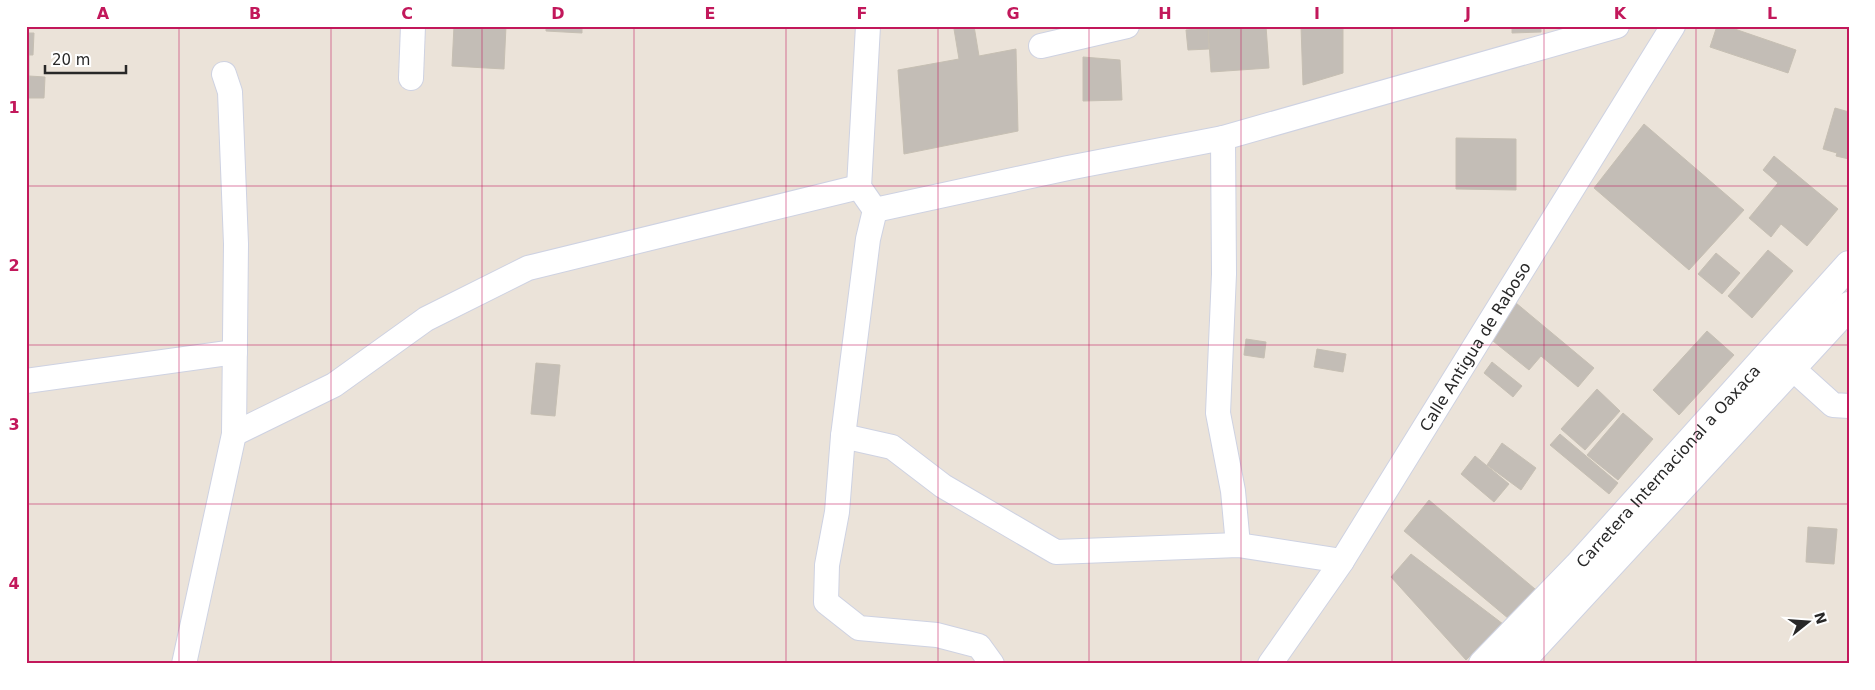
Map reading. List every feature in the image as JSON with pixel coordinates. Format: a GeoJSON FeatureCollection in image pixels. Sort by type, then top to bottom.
{"type":"FeatureCollection","features":[{"type":"Feature","properties":{"kind":"street"},"geometry":{"type":"LineString","coordinates":[[411,78],[413,26]]}},
{"type":"Feature","properties":{"kind":"street"},"geometry":{"type":"LineString","coordinates":[[868,26],[859,187],[875,210],[868,238],[843,436],[837,512],[828,565],[826,602],[859,628],[937,635],[979,646],[992,664]]}},
{"type":"Feature","properties":{"kind":"street"},"geometry":{"type":"LineString","coordinates":[[1042,46],[1127,26]]}},
{"type":"Feature","properties":{"kind":"street"},"geometry":{"type":"LineString","coordinates":[[875,210],[1068,168],[1223,138],[1617,26]]}},
{"type":"Feature","properties":{"kind":"street","name":"Calle Antigua de Raboso"},"geometry":{"type":"LineString","coordinates":[[1270,664],[1342,561],[1673,26]]}},
{"type":"Feature","properties":{"kind":"street"},"geometry":{"type":"LineString","coordinates":[[184,664],[234,434],[236,244],[230,92],[224,74]]}},
{"type":"Feature","properties":{"kind":"street"},"geometry":{"type":"LineString","coordinates":[[1223,138],[1224,274],[1218,413],[1233,491],[1238,545]]}},
{"type":"Feature","properties":{"kind":"street"},"geometry":{"type":"LineString","coordinates":[[234,434],[334,385],[426,319],[528,268],[859,187]]}},
{"type":"Feature","properties":{"kind":"street","name":"Carretera Internacional a Oaxaca"},"geometry":{"type":"LineString","coordinates":[[1483,664],[1578,566],[1769,352],[1843,283]]}},
{"type":"Feature","properties":{"kind":"street","name":"Carretera Internacional a Oaxaca"},"geometry":{"type":"LineString","coordinates":[[1518,664],[1849,306]]}},
{"type":"Feature","properties":{"kind":"street"},"geometry":{"type":"LineString","coordinates":[[26,381],[235,352]]}},
{"type":"Feature","properties":{"kind":"street"},"geometry":{"type":"LineString","coordinates":[[1769,352],[1792,368],[1833,405],[1849,406]]}},
{"type":"Feature","properties":{"kind":"street"},"geometry":{"type":"LineString","coordinates":[[843,436],[892,447],[943,486],[1056,552],[1238,545],[1342,561]]}},
{"type":"Feature","properties":{"kind":"building"},"geometry":{"type":"Polygon","coordinates":[[[454,26],[506,26],[504,69],[452,66],[454,26]]]}},
{"type":"Feature","properties":{"kind":"building"},"geometry":{"type":"Polygon","coordinates":[[[546,26],[582,26],[582,33],[546,31],[546,26]]]}},
{"type":"Feature","properties":{"kind":"building"},"geometry":{"type":"Polygon","coordinates":[[[974,26],[979,56],[1016,49],[1018,131],[904,154],[898,70],[959,59],[954,29],[974,26]]]}},
{"type":"Feature","properties":{"kind":"building"},"geometry":{"type":"Polygon","coordinates":[[[1266,26],[1269,68],[1211,72],[1208,28],[1266,26]]]}},
{"type":"Feature","properties":{"kind":"building"},"geometry":{"type":"Polygon","coordinates":[[[1301,26],[1343,26],[1343,73],[1303,85],[1301,26]]]}},
{"type":"Feature","properties":{"kind":"building"},"geometry":{"type":"Polygon","coordinates":[[[1512,26],[1541,26],[1541,32],[1512,33],[1512,26]]]}},
{"type":"Feature","properties":{"kind":"building"},"geometry":{"type":"Polygon","coordinates":[[[1717,26],[1726,26],[1796,50],[1788,73],[1710,47],[1717,26]]]}},
{"type":"Feature","properties":{"kind":"building"},"geometry":{"type":"Polygon","coordinates":[[[1208,28],[1209,49],[1188,50],[1186,30],[1208,28]]]}},
{"type":"Feature","properties":{"kind":"building"},"geometry":{"type":"Polygon","coordinates":[[[26,33],[34,33],[33,55],[29,55],[29,76],[45,77],[44,98],[26,98],[26,33]]]}},
{"type":"Feature","properties":{"kind":"building"},"geometry":{"type":"Polygon","coordinates":[[[1083,57],[1120,60],[1122,100],[1083,101],[1083,57]]]}},
{"type":"Feature","properties":{"kind":"building"},"geometry":{"type":"Polygon","coordinates":[[[1835,108],[1849,112],[1849,159],[1836,156],[1837,153],[1823,149],[1835,108]]]}},
{"type":"Feature","properties":{"kind":"building"},"geometry":{"type":"Polygon","coordinates":[[[1644,124],[1744,210],[1689,270],[1594,188],[1644,124]]]}},
{"type":"Feature","properties":{"kind":"building"},"geometry":{"type":"Polygon","coordinates":[[[1456,138],[1516,139],[1516,190],[1456,189],[1456,138]]]}},
{"type":"Feature","properties":{"kind":"building"},"geometry":{"type":"Polygon","coordinates":[[[1774,156],[1838,209],[1807,246],[1781,224],[1771,237],[1749,218],[1778,183],[1763,170],[1774,156]]]}},
{"type":"Feature","properties":{"kind":"building"},"geometry":{"type":"Polygon","coordinates":[[[1768,250],[1793,271],[1752,318],[1728,296],[1768,250]]]}},
{"type":"Feature","properties":{"kind":"building"},"geometry":{"type":"Polygon","coordinates":[[[1716,253],[1740,273],[1722,294],[1698,274],[1716,253]]]}},
{"type":"Feature","properties":{"kind":"building"},"geometry":{"type":"Polygon","coordinates":[[[1516,303],[1594,368],[1578,387],[1541,356],[1529,370],[1488,337],[1516,303]]]}},
{"type":"Feature","properties":{"kind":"building"},"geometry":{"type":"Polygon","coordinates":[[[1707,331],[1734,355],[1679,415],[1653,390],[1707,331]]]}},
{"type":"Feature","properties":{"kind":"building"},"geometry":{"type":"Polygon","coordinates":[[[1246,339],[1266,342],[1264,358],[1244,355],[1246,339]]]}},
{"type":"Feature","properties":{"kind":"building"},"geometry":{"type":"Polygon","coordinates":[[[1317,349],[1346,354],[1343,372],[1314,367],[1317,349]]]}},
{"type":"Feature","properties":{"kind":"building"},"geometry":{"type":"Polygon","coordinates":[[[1492,362],[1522,386],[1513,397],[1484,373],[1492,362]]]}},
{"type":"Feature","properties":{"kind":"building"},"geometry":{"type":"Polygon","coordinates":[[[536,363],[560,365],[555,416],[531,414],[536,363]]]}},
{"type":"Feature","properties":{"kind":"building"},"geometry":{"type":"Polygon","coordinates":[[[1597,389],[1620,411],[1585,450],[1561,429],[1597,389]]]}},
{"type":"Feature","properties":{"kind":"building"},"geometry":{"type":"Polygon","coordinates":[[[1623,413],[1653,439],[1618,480],[1587,455],[1623,413]]]}},
{"type":"Feature","properties":{"kind":"building"},"geometry":{"type":"Polygon","coordinates":[[[1560,434],[1618,483],[1609,494],[1550,445],[1560,434]]]}},
{"type":"Feature","properties":{"kind":"building"},"geometry":{"type":"Polygon","coordinates":[[[1502,443],[1536,468],[1521,490],[1487,465],[1502,443]]]}},
{"type":"Feature","properties":{"kind":"building"},"geometry":{"type":"Polygon","coordinates":[[[1475,456],[1509,484],[1494,502],[1461,474],[1475,456]]]}},
{"type":"Feature","properties":{"kind":"building"},"geometry":{"type":"Polygon","coordinates":[[[1429,500],[1541,594],[1515,624],[1404,531],[1429,500]]]}},
{"type":"Feature","properties":{"kind":"building"},"geometry":{"type":"Polygon","coordinates":[[[1808,527],[1837,529],[1834,564],[1806,562],[1808,527]]]}},
{"type":"Feature","properties":{"kind":"building"},"geometry":{"type":"Polygon","coordinates":[[[1411,554],[1503,624],[1466,660],[1391,577],[1411,554]]]}}]}
